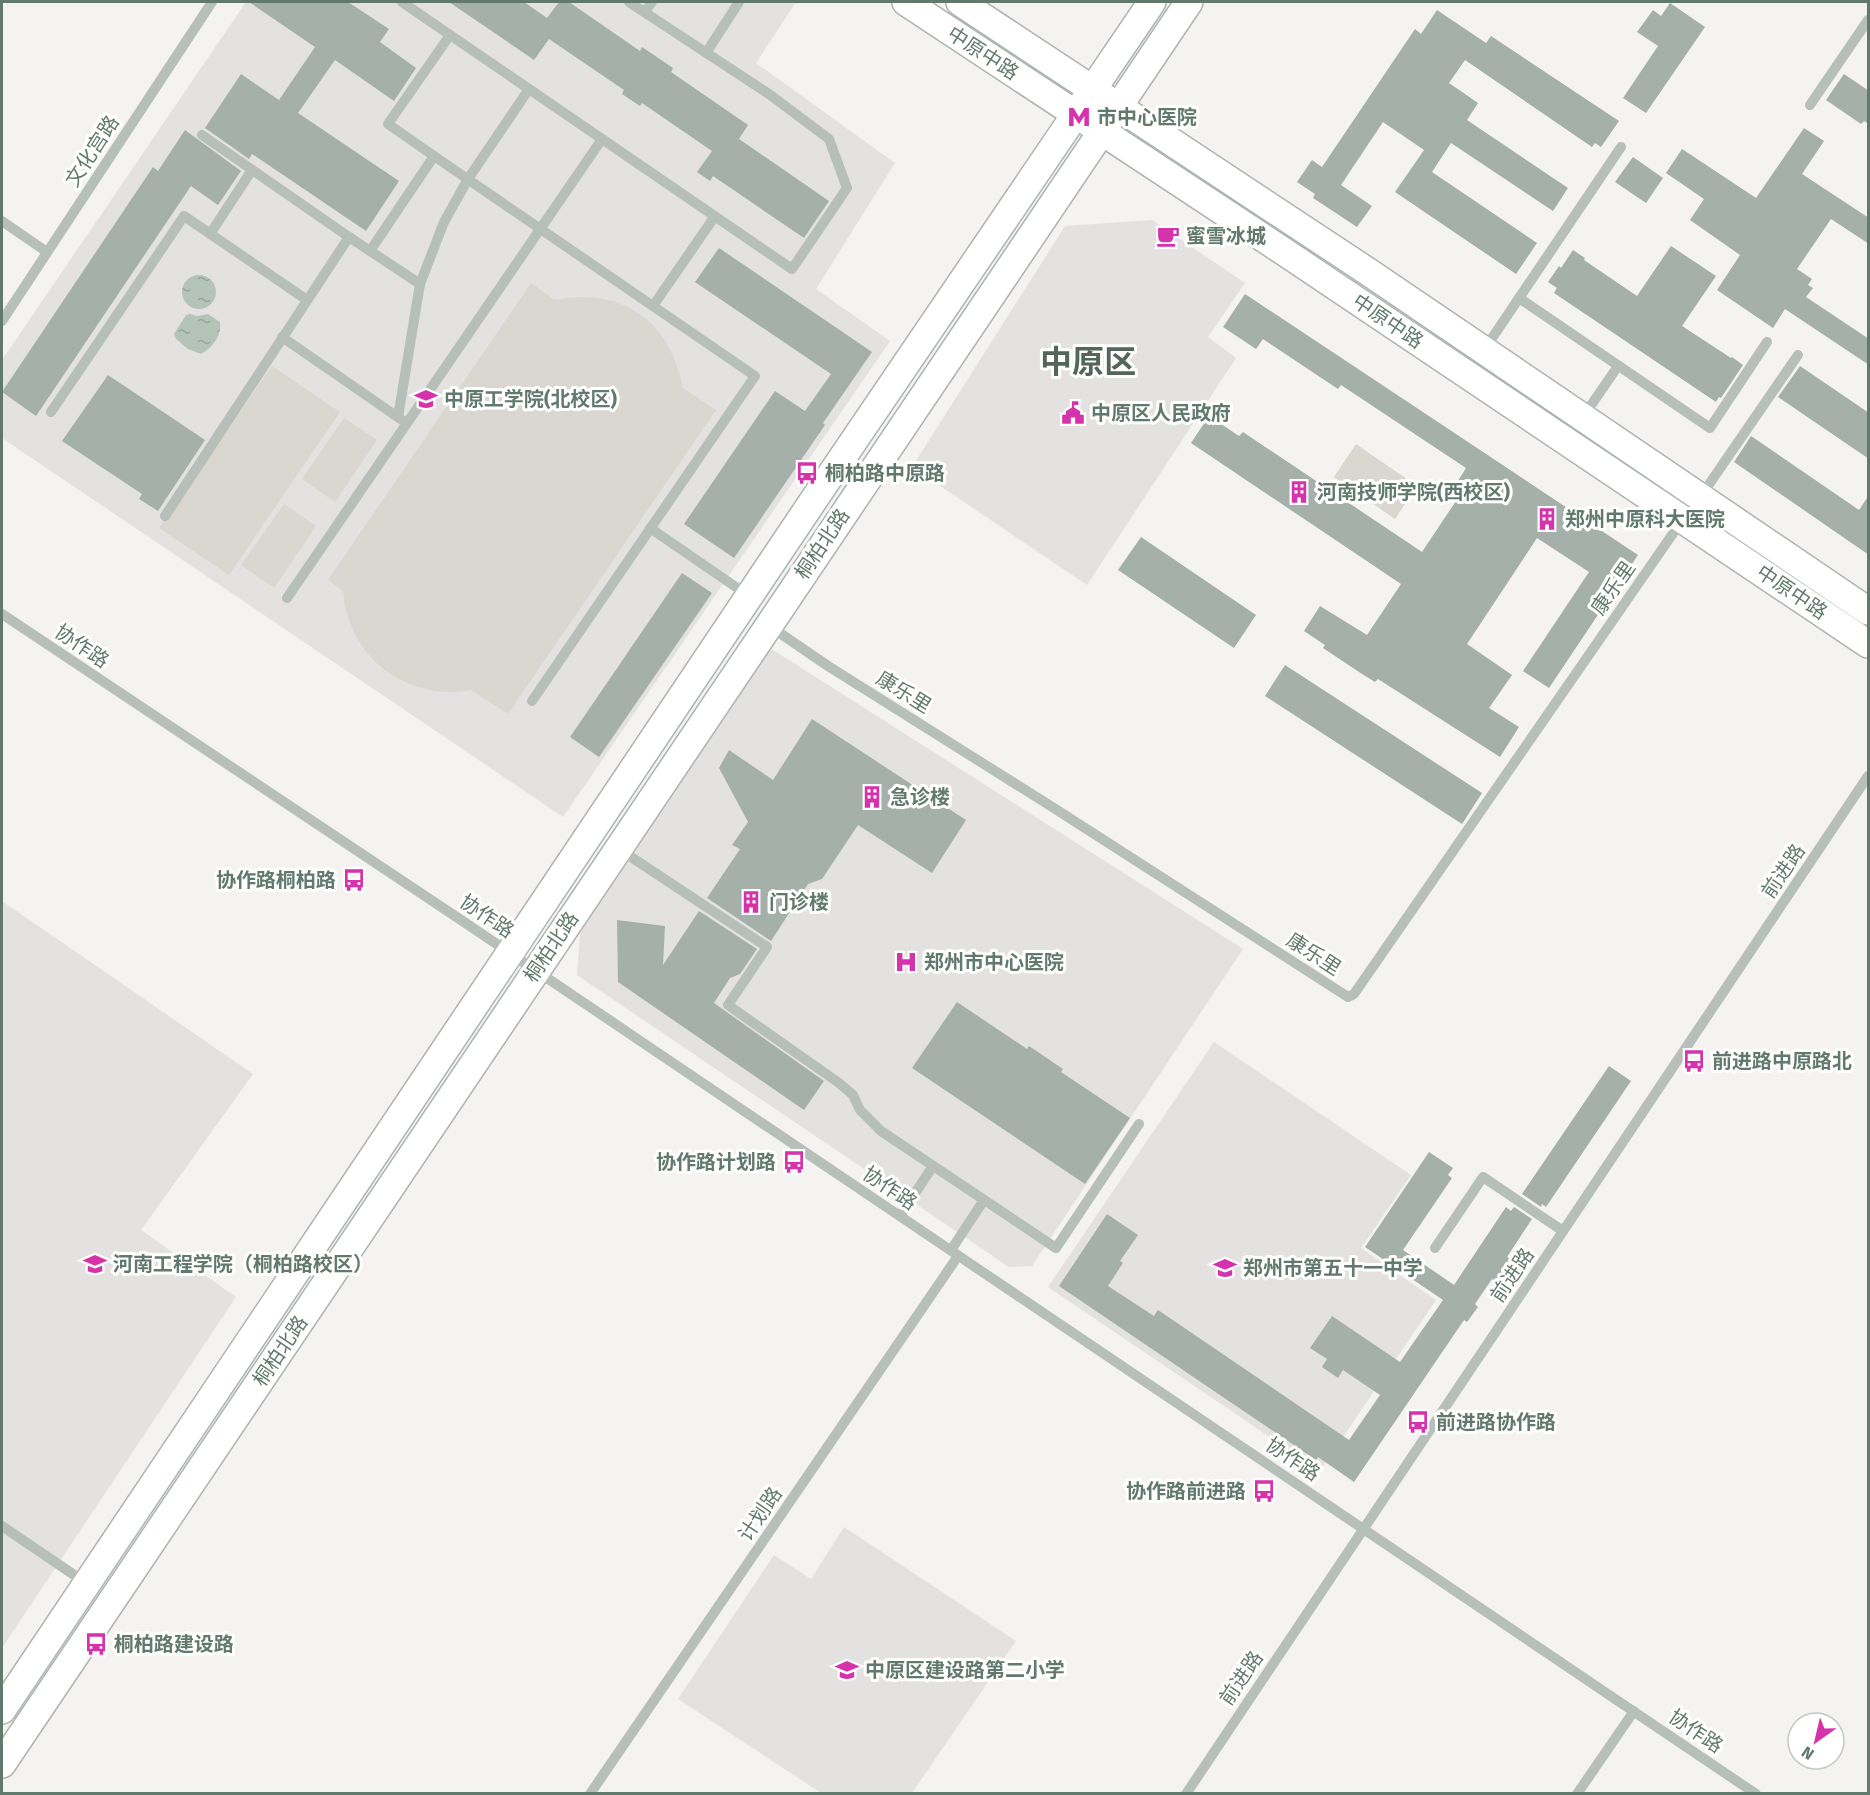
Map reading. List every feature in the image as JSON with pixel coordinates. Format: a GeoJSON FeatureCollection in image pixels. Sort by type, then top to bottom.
{"type":"FeatureCollection","features":[{"type":"Feature","properties":{"kind":"main road","name":"中原中路"},"geometry":{"type":"LineString","coordinates":[[906,2],[1869,644]]}},
{"type":"Feature","properties":{"kind":"main road","name":"中原中路"},"geometry":{"type":"LineString","coordinates":[[960,2],[1484,350],[1869,610]]}},
{"type":"Feature","properties":{"kind":"main road","name":"桐柏北路"},"geometry":{"type":"LineString","coordinates":[[2,1710],[749,597],[1152,2]]}},
{"type":"Feature","properties":{"kind":"main road","name":"桐柏北路"},"geometry":{"type":"LineString","coordinates":[[2,1764],[1189,2]]}},
{"type":"Feature","properties":{"kind":"street","name":"文化宫路"},"geometry":{"type":"LineString","coordinates":[[2,321],[212,2]]}},
{"type":"Feature","properties":{"kind":"street"},"geometry":{"type":"LineString","coordinates":[[402,2],[792,269],[847,188],[829,139],[769,94],[629,2]]}},
{"type":"Feature","properties":{"kind":"street"},"geometry":{"type":"LineString","coordinates":[[645,12],[652,2]]}},
{"type":"Feature","properties":{"kind":"street"},"geometry":{"type":"LineString","coordinates":[[706,53],[740,2]]}},
{"type":"Feature","properties":{"kind":"street"},"geometry":{"type":"LineString","coordinates":[[1810,105],[1869,20]]}},
{"type":"Feature","properties":{"kind":"street"},"geometry":{"type":"LineString","coordinates":[[450,34],[388,124],[754,376],[532,701]]}},
{"type":"Feature","properties":{"kind":"street"},"geometry":{"type":"LineString","coordinates":[[403,421],[420,284],[444,222],[468,179],[528,89]]}},
{"type":"Feature","properties":{"kind":"street"},"geometry":{"type":"LineString","coordinates":[[202,135],[420,284]]}},
{"type":"Feature","properties":{"kind":"street"},"geometry":{"type":"LineString","coordinates":[[287,598],[403,421],[541,230],[602,139]]}},
{"type":"Feature","properties":{"kind":"street"},"geometry":{"type":"LineString","coordinates":[[1484,350],[1621,147]]}},
{"type":"Feature","properties":{"kind":"street"},"geometry":{"type":"LineString","coordinates":[[370,251],[435,156]]}},
{"type":"Feature","properties":{"kind":"street"},"geometry":{"type":"LineString","coordinates":[[210,234],[252,170]]}},
{"type":"Feature","properties":{"kind":"street"},"geometry":{"type":"LineString","coordinates":[[51,412],[184,216],[307,300]]}},
{"type":"Feature","properties":{"kind":"street"},"geometry":{"type":"LineString","coordinates":[[653,306],[715,216]]}},
{"type":"Feature","properties":{"kind":"street"},"geometry":{"type":"LineString","coordinates":[[2,221],[47,252]]}},
{"type":"Feature","properties":{"kind":"street"},"geometry":{"type":"LineString","coordinates":[[165,516],[349,237]]}},
{"type":"Feature","properties":{"kind":"street"},"geometry":{"type":"LineString","coordinates":[[1519,298],[1710,428],[1767,342]]}},
{"type":"Feature","properties":{"kind":"street"},"geometry":{"type":"LineString","coordinates":[[282,337],[403,421]]}},
{"type":"Feature","properties":{"kind":"street"},"geometry":{"type":"LineString","coordinates":[[1701,496],[1798,355]]}},
{"type":"Feature","properties":{"kind":"street"},"geometry":{"type":"LineString","coordinates":[[1583,417],[1618,366]]}},
{"type":"Feature","properties":{"kind":"street","name":"康乐里"},"geometry":{"type":"LineString","coordinates":[[768,625],[828,666],[1348,997],[1354,994],[1683,518]]}},
{"type":"Feature","properties":{"kind":"street"},"geometry":{"type":"LineString","coordinates":[[650,528],[749,597]]}},
{"type":"Feature","properties":{"kind":"street","name":"协作路"},"geometry":{"type":"LineString","coordinates":[[2,614],[536,970],[1756,1794]]}},
{"type":"Feature","properties":{"kind":"street","name":"前进路"},"geometry":{"type":"LineString","coordinates":[[1186,1794],[1869,776]]}},
{"type":"Feature","properties":{"kind":"street"},"geometry":{"type":"LineString","coordinates":[[618,849],[767,947],[728,1005],[839,1083],[853,1095],[860,1110],[881,1131],[1056,1248],[1139,1124]]}},
{"type":"Feature","properties":{"kind":"street"},"geometry":{"type":"LineString","coordinates":[[900,1216],[933,1166]]}},
{"type":"Feature","properties":{"kind":"street"},"geometry":{"type":"LineString","coordinates":[[1435,1248],[1483,1177],[1563,1231]]}},
{"type":"Feature","properties":{"kind":"street","name":"计划路"},"geometry":{"type":"LineString","coordinates":[[590,1794],[954,1253],[984,1200]]}},
{"type":"Feature","properties":{"kind":"street"},"geometry":{"type":"LineString","coordinates":[[2,1526],[86,1584]]}},
{"type":"Feature","properties":{"kind":"street"},"geometry":{"type":"LineString","coordinates":[[1577,1794],[1634,1711]]}},
{"type":"Feature","properties":{"kind":"shaded area","name":"中原工学院(北校区)"},"geometry":{"type":"Polygon","coordinates":[[[246,2],[796,2],[756,63],[895,163],[816,289],[890,341],[563,817],[2,438],[2,360],[246,2]]]}},
{"type":"Feature","properties":{"kind":"shaded area","name":"中原区人民政府"},"geometry":{"type":"Polygon","coordinates":[[[1152,220],[1245,283],[1208,337],[1236,358],[1087,585],[912,467],[1065,226],[1152,220]]]}},
{"type":"Feature","properties":{"kind":"shaded area"},"geometry":{"type":"Polygon","coordinates":[[[531,283],[555,300],[579,297],[601,298],[622,304],[639,314],[654,327],[667,344],[677,364],[683,388],[716,410],[508,714],[471,690],[434,691],[398,679],[383,668],[369,656],[358,640],[347,615],[343,591],[328,580],[531,283]]]}},
{"type":"Feature","properties":{"kind":"shaded area"},"geometry":{"type":"Polygon","coordinates":[[[272,366],[340,412],[229,575],[159,528],[272,366]]]}},
{"type":"Feature","properties":{"kind":"shaded area"},"geometry":{"type":"Polygon","coordinates":[[[344,418],[377,440],[335,502],[302,479],[344,418]]]}},
{"type":"Feature","properties":{"kind":"shaded area"},"geometry":{"type":"Polygon","coordinates":[[[1356,444],[1417,486],[1395,519],[1334,477],[1356,444]]]}},
{"type":"Feature","properties":{"kind":"shaded area"},"geometry":{"type":"Polygon","coordinates":[[[284,504],[316,526],[274,588],[241,565],[284,504]]]}},
{"type":"Feature","properties":{"kind":"shaded area","name":"郑州市中心医院"},"geometry":{"type":"Polygon","coordinates":[[[770,648],[1243,949],[1032,1266],[1009,1267],[577,975],[581,922],[770,648]]]}},
{"type":"Feature","properties":{"kind":"shaded area","name":"河南工程学院（桐柏路校区）"},"geometry":{"type":"Polygon","coordinates":[[[2,901],[253,1074],[141,1230],[236,1297],[2,1648],[2,901]]]}},
{"type":"Feature","properties":{"kind":"shaded area","name":"郑州市第五十一中学"},"geometry":{"type":"Polygon","coordinates":[[[1214,1042],[1411,1175],[1361,1248],[1436,1300],[1320,1471],[1048,1287],[1214,1042]]]}},
{"type":"Feature","properties":{"kind":"shaded area","name":"中原区建设路第二小学"},"geometry":{"type":"Polygon","coordinates":[[[844,1527],[1016,1641],[912,1793],[821,1793],[678,1699],[774,1555],[811,1579],[844,1527]]]}},
{"type":"Feature","properties":{"kind":"water"},"geometry":{"type":"Polygon","coordinates":[[[199,275],[211,280],[216,292],[211,304],[199,309],[187,304],[182,292],[187,280],[199,275]]]}},
{"type":"Feature","properties":{"kind":"water"},"geometry":{"type":"Polygon","coordinates":[[[208,314],[220,322],[215,341],[201,354],[188,349],[176,339],[174,334],[186,315],[197,316],[208,314]]]}},
{"type":"Feature","properties":{"kind":"building"},"geometry":{"type":"Polygon","coordinates":[[[249,2],[348,2],[389,29],[380,42],[416,68],[394,101],[335,60],[298,113],[399,181],[366,231],[252,154],[249,159],[205,128],[241,74],[279,100],[315,47],[249,2]]]}},
{"type":"Feature","properties":{"kind":"building"},"geometry":{"type":"Polygon","coordinates":[[[449,2],[524,2],[547,18],[559,2],[569,2],[640,51],[642,47],[673,68],[671,72],[748,125],[739,139],[829,201],[804,238],[713,176],[710,181],[697,172],[712,151],[642,103],[640,106],[622,94],[624,90],[549,39],[534,60],[449,2]]]}},
{"type":"Feature","properties":{"kind":"building"},"geometry":{"type":"Polygon","coordinates":[[[1670,3],[1705,27],[1646,113],[1623,98],[1658,46],[1637,32],[1653,10],[1661,16],[1670,3]]]}},
{"type":"Feature","properties":{"kind":"building"},"geometry":{"type":"Polygon","coordinates":[[[1437,10],[1486,43],[1491,36],[1619,121],[1601,147],[1595,143],[1592,147],[1465,60],[1449,83],[1478,103],[1467,120],[1568,188],[1553,211],[1451,143],[1432,172],[1537,243],[1516,274],[1395,192],[1424,150],[1383,122],[1341,185],[1372,206],[1357,227],[1313,198],[1315,194],[1297,182],[1312,160],[1322,167],[1415,29],[1421,34],[1437,10]]]}},
{"type":"Feature","properties":{"kind":"building"},"geometry":{"type":"Polygon","coordinates":[[[1844,74],[1869,91],[1869,124],[1864,121],[1861,124],[1826,100],[1844,74]]]}},
{"type":"Feature","properties":{"kind":"building"},"geometry":{"type":"Polygon","coordinates":[[[1804,128],[1824,141],[1802,174],[1869,218],[1869,244],[1831,219],[1797,269],[1812,279],[1808,285],[1813,288],[1806,297],[1869,339],[1869,365],[1785,309],[1773,328],[1717,290],[1740,255],[1690,220],[1704,199],[1666,173],[1682,149],[1756,198],[1804,128]]]}},
{"type":"Feature","properties":{"kind":"building"},"geometry":{"type":"Polygon","coordinates":[[[185,130],[241,171],[218,205],[191,186],[36,416],[2,392],[153,167],[158,171],[185,130]]]}},
{"type":"Feature","properties":{"kind":"building"},"geometry":{"type":"Polygon","coordinates":[[[1633,157],[1663,178],[1646,203],[1615,182],[1633,157]]]}},
{"type":"Feature","properties":{"kind":"building"},"geometry":{"type":"Polygon","coordinates":[[[1671,246],[1716,276],[1682,326],[1743,365],[1716,402],[1554,293],[1557,288],[1548,282],[1573,250],[1637,296],[1671,246]]]}},
{"type":"Feature","properties":{"kind":"building"},"geometry":{"type":"Polygon","coordinates":[[[719,248],[872,352],[734,558],[684,524],[775,391],[805,411],[831,374],[695,282],[719,248]]]}},
{"type":"Feature","properties":{"kind":"building"},"geometry":{"type":"Polygon","coordinates":[[[1245,294],[1638,555],[1549,688],[1523,671],[1589,572],[1537,538],[1467,644],[1512,675],[1489,708],[1519,727],[1500,757],[1378,679],[1375,682],[1359,672],[1323,648],[1325,645],[1304,631],[1320,606],[1367,635],[1401,584],[1191,443],[1209,416],[1239,436],[1243,432],[1422,552],[1464,489],[1456,484],[1466,468],[1341,385],[1338,389],[1263,339],[1256,349],[1223,327],[1245,294]]]}},
{"type":"Feature","properties":{"kind":"building"},"geometry":{"type":"Polygon","coordinates":[[[1800,366],[1869,413],[1869,459],[1778,397],[1800,366]]]}},
{"type":"Feature","properties":{"kind":"building"},"geometry":{"type":"Polygon","coordinates":[[[108,375],[205,440],[158,511],[139,499],[142,494],[62,441],[108,375]]]}},
{"type":"Feature","properties":{"kind":"building"},"geometry":{"type":"Polygon","coordinates":[[[1751,436],[1859,510],[1869,495],[1869,555],[1734,462],[1751,436]]]}},
{"type":"Feature","properties":{"kind":"building"},"geometry":{"type":"Polygon","coordinates":[[[1141,537],[1256,615],[1234,648],[1118,570],[1141,537]]]}},
{"type":"Feature","properties":{"kind":"building"},"geometry":{"type":"Polygon","coordinates":[[[682,573],[712,593],[599,757],[570,737],[682,573]]]}},
{"type":"Feature","properties":{"kind":"building"},"geometry":{"type":"Polygon","coordinates":[[[1285,665],[1482,793],[1462,824],[1265,696],[1285,665]]]}},
{"type":"Feature","properties":{"kind":"building"},"geometry":{"type":"Polygon","coordinates":[[[812,719],[966,820],[932,873],[858,825],[822,879],[808,884],[771,941],[707,898],[740,849],[732,845],[748,822],[719,768],[729,750],[773,780],[812,719]]]}},
{"type":"Feature","properties":{"kind":"building"},"geometry":{"type":"Polygon","coordinates":[[[699,911],[757,949],[740,974],[730,978],[714,1003],[824,1081],[804,1110],[618,982],[617,920],[665,926],[663,965],[699,911]]]}},
{"type":"Feature","properties":{"kind":"building"},"geometry":{"type":"Polygon","coordinates":[[[957,1002],[1027,1049],[1029,1046],[1063,1069],[1061,1072],[1130,1118],[1085,1184],[912,1068],[957,1002]]]}},
{"type":"Feature","properties":{"kind":"building"},"geometry":{"type":"Polygon","coordinates":[[[1609,1066],[1631,1081],[1546,1207],[1542,1204],[1541,1207],[1522,1194],[1609,1066]]]}},
{"type":"Feature","properties":{"kind":"building"},"geometry":{"type":"Polygon","coordinates":[[[1429,1152],[1453,1168],[1448,1175],[1452,1178],[1403,1250],[1454,1285],[1506,1207],[1511,1211],[1514,1207],[1532,1219],[1507,1257],[1511,1259],[1496,1282],[1492,1279],[1475,1304],[1478,1307],[1467,1322],[1464,1320],[1354,1482],[1318,1457],[1316,1460],[1059,1286],[1107,1214],[1138,1235],[1120,1261],[1123,1263],[1108,1286],[1154,1316],[1158,1310],[1349,1440],[1380,1395],[1343,1370],[1338,1378],[1322,1367],[1327,1359],[1310,1348],[1332,1316],[1400,1362],[1443,1300],[1365,1247],[1429,1152]]]}},
{"type":"Feature","properties":{"kind":"place","name":"市中心医院"},"geometry":{"type":"Point","coordinates":[1079,117]}},
{"type":"Feature","properties":{"kind":"place","name":"蜜雪冰城"},"geometry":{"type":"Point","coordinates":[1168,236]}},
{"type":"Feature","properties":{"kind":"place","name":"中原工学院(北校区)"},"geometry":{"type":"Point","coordinates":[426,399]}},
{"type":"Feature","properties":{"kind":"place","name":"中原区人民政府"},"geometry":{"type":"Point","coordinates":[1073,413]}},
{"type":"Feature","properties":{"kind":"place","name":"桐柏路中原路"},"geometry":{"type":"Point","coordinates":[807,473]}},
{"type":"Feature","properties":{"kind":"place","name":"河南技师学院(西校区)"},"geometry":{"type":"Point","coordinates":[1299,492]}},
{"type":"Feature","properties":{"kind":"place","name":"郑州中原科大医院"},"geometry":{"type":"Point","coordinates":[1547,519]}},
{"type":"Feature","properties":{"kind":"place","name":"急诊楼"},"geometry":{"type":"Point","coordinates":[872,797]}},
{"type":"Feature","properties":{"kind":"place","name":"协作路桐柏路"},"geometry":{"type":"Point","coordinates":[354,880]}},
{"type":"Feature","properties":{"kind":"place","name":"门诊楼"},"geometry":{"type":"Point","coordinates":[751,902]}},
{"type":"Feature","properties":{"kind":"place","name":"郑州市中心医院"},"geometry":{"type":"Point","coordinates":[906,962]}},
{"type":"Feature","properties":{"kind":"place","name":"前进路中原路北"},"geometry":{"type":"Point","coordinates":[1694,1061]}},
{"type":"Feature","properties":{"kind":"place","name":"协作路计划路"},"geometry":{"type":"Point","coordinates":[794,1162]}},
{"type":"Feature","properties":{"kind":"place","name":"河南工程学院（桐柏路校区）"},"geometry":{"type":"Point","coordinates":[95,1264]}},
{"type":"Feature","properties":{"kind":"place","name":"郑州市第五十一中学"},"geometry":{"type":"Point","coordinates":[1225,1268]}},
{"type":"Feature","properties":{"kind":"place","name":"前进路协作路"},"geometry":{"type":"Point","coordinates":[1418,1422]}},
{"type":"Feature","properties":{"kind":"place","name":"协作路前进路"},"geometry":{"type":"Point","coordinates":[1264,1491]}},
{"type":"Feature","properties":{"kind":"place","name":"桐柏路建设路"},"geometry":{"type":"Point","coordinates":[96,1644]}},
{"type":"Feature","properties":{"kind":"place","name":"中原区建设路第二小学"},"geometry":{"type":"Point","coordinates":[847,1670]}},
{"type":"Feature","properties":{"kind":"district","name":"中原区"},"geometry":{"type":"Point","coordinates":[1088,362]}}]}
